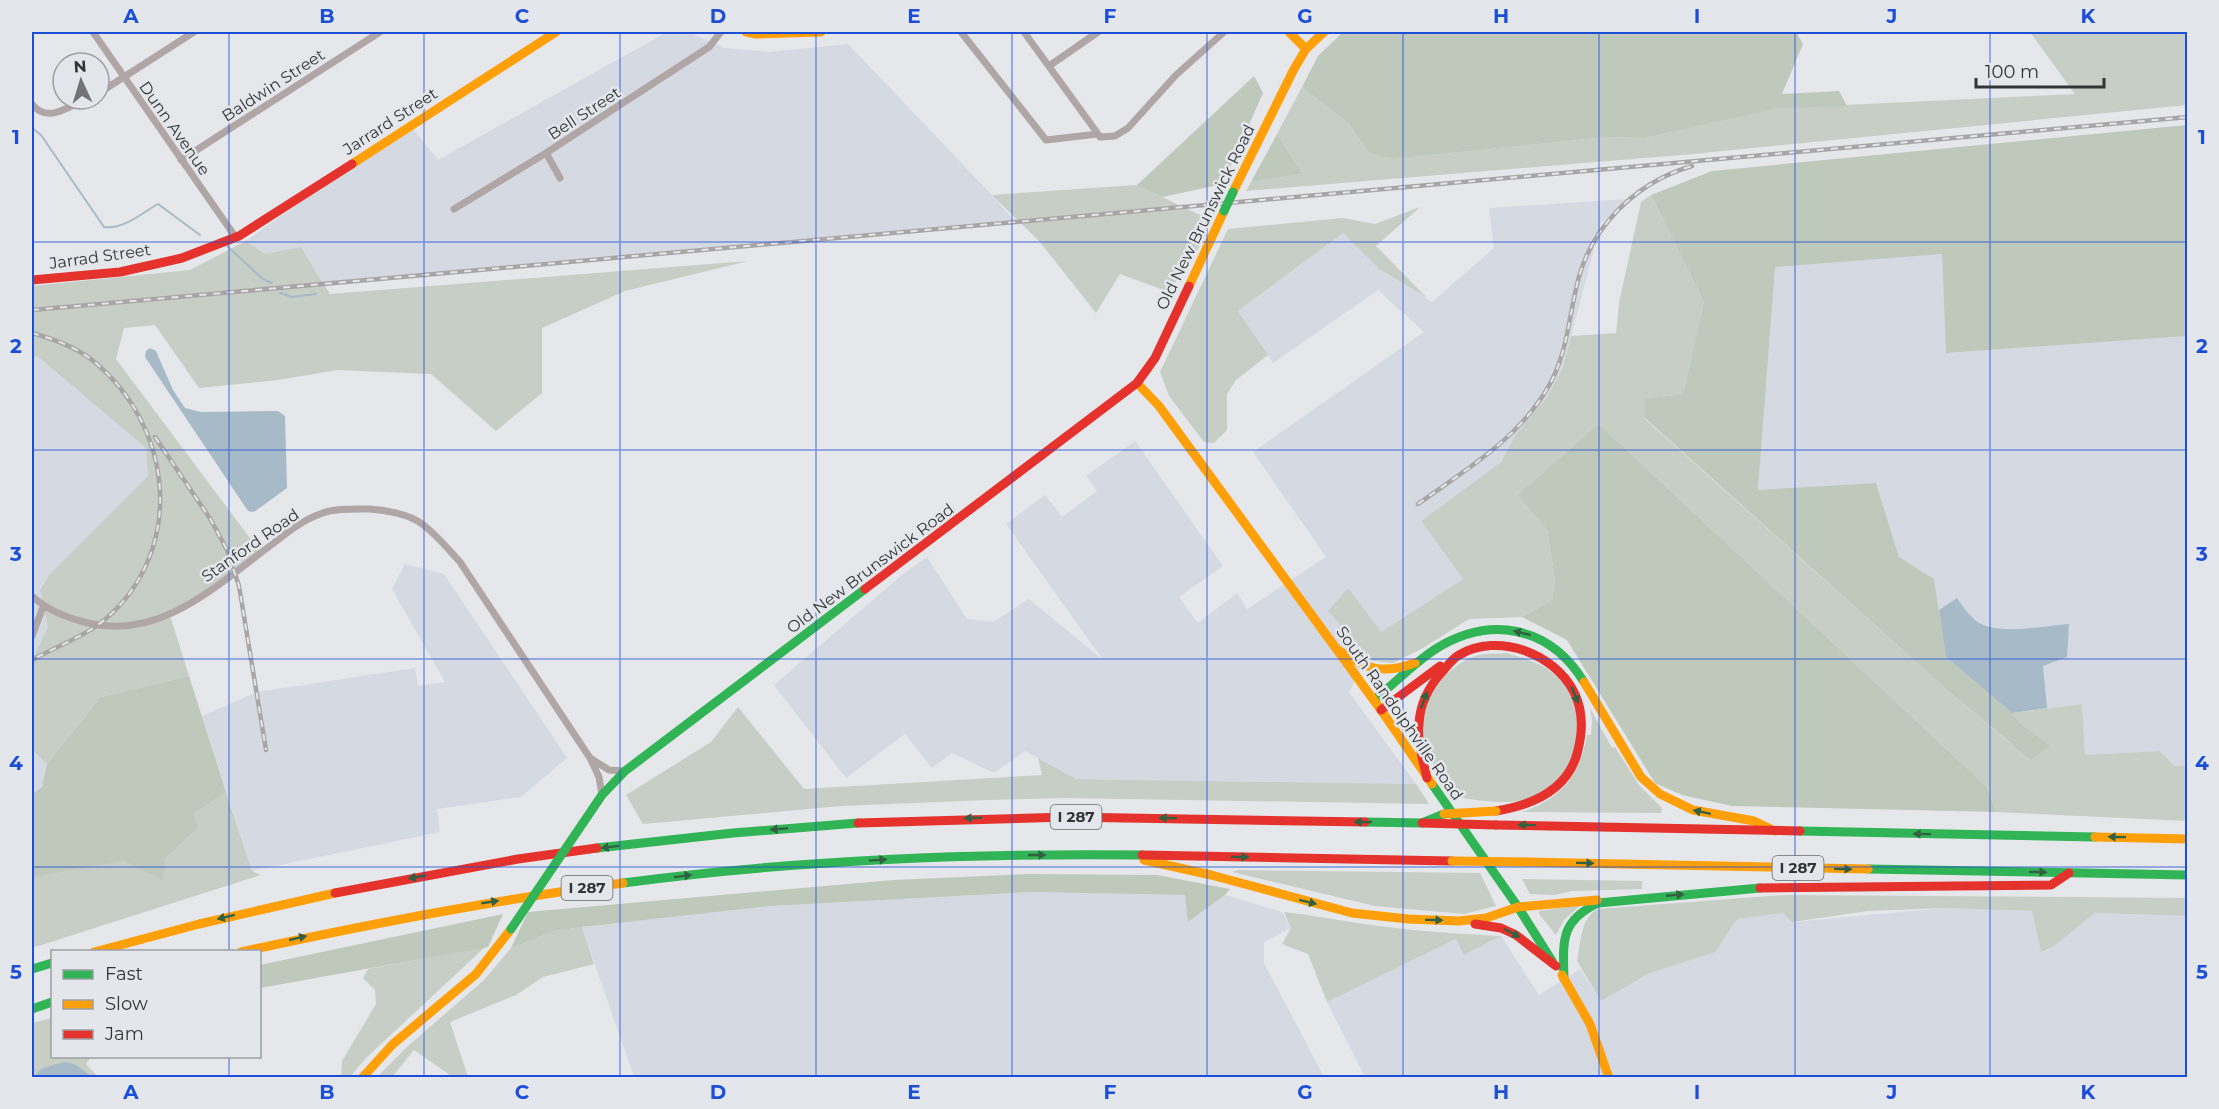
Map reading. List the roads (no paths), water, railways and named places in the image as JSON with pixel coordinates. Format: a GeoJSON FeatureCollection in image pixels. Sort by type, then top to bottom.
{"type":"FeatureCollection","features":[{"type":"Feature","properties":{"kind":"main road","name":"Jarrard Street"},"geometry":{"type":"LineString","coordinates":[[239,236],[556,32]]}},
{"type":"Feature","properties":{"kind":"main road"},"geometry":{"type":"LineString","coordinates":[[746,32],[788,34],[820,32]]}},
{"type":"Feature","properties":{"kind":"main road"},"geometry":{"type":"LineString","coordinates":[[1289,32],[1306,49]]}},
{"type":"Feature","properties":{"kind":"main road","name":"Old New Brunswick Road"},"geometry":{"type":"LineString","coordinates":[[362,1077],[393,1044],[476,974],[511,929],[602,795],[626,771],[1137,383],[1155,358],[1294,69],[1306,49],[1324,32]]}},
{"type":"Feature","properties":{"kind":"main road","name":"Jarrad Street"},"geometry":{"type":"LineString","coordinates":[[32,280],[120,272],[182,258],[239,236]]}},
{"type":"Feature","properties":{"kind":"main road","name":"South Randolphville Road"},"geometry":{"type":"LineString","coordinates":[[1137,383],[1159,406],[1338,650],[1518,907],[1564,979],[1598,1042],[1609,1077]]}},
{"type":"Feature","properties":{"kind":"main road"},"geometry":{"type":"LineString","coordinates":[[1338,650],[1361,665],[1376,670],[1397,670],[1419,662],[1448,642],[1478,632],[1508,630],[1530,634],[1556,648],[1580,676],[1641,777],[1653,790],[1680,806],[1697,811],[1760,820],[1775,831]]}},
{"type":"Feature","properties":{"kind":"main road"},"geometry":{"type":"LineString","coordinates":[[1381,710],[1443,664],[1479,648],[1495,645],[1525,649],[1546,660],[1562,674],[1576,695],[1583,732],[1573,767],[1557,789],[1532,804],[1496,811],[1444,814],[1422,823]]}},
{"type":"Feature","properties":{"kind":"main road"},"geometry":{"type":"LineString","coordinates":[[1427,778],[1419,734],[1421,708],[1428,689],[1454,658]]}},
{"type":"Feature","properties":{"kind":"main road"},"geometry":{"type":"LineString","coordinates":[[1374,700],[1416,667],[1419,662]]}},
{"type":"Feature","properties":{"kind":"main road","name":"I 287"},"geometry":{"type":"LineString","coordinates":[[98,950],[241,913],[428,875],[600,848],[730,833],[891,822],[1106,817],[2187,839]]}},
{"type":"Feature","properties":{"kind":"main road"},"geometry":{"type":"LineString","coordinates":[[1119,855],[1211,875],[1352,913],[1408,920],[1459,921],[1486,918],[1518,907],[1584,900],[1616,900],[1778,887],[2051,885],[2069,873]]}},
{"type":"Feature","properties":{"kind":"main road","name":"I 287"},"geometry":{"type":"LineString","coordinates":[[247,950],[466,906],[553,892],[704,873],[898,859],[1119,855],[2187,875]]}},
{"type":"Feature","properties":{"kind":"main road"},"geometry":{"type":"LineString","coordinates":[[1564,979],[1563,936],[1571,919],[1587,907],[1616,900]]}},
{"type":"Feature","properties":{"kind":"main road"},"geometry":{"type":"LineString","coordinates":[[1459,921],[1501,928],[1516,935],[1556,966]]}},
{"type":"Feature","properties":{"kind":"main road"},"geometry":{"type":"LineString","coordinates":[[32,969],[51,963]]}},
{"type":"Feature","properties":{"kind":"main road"},"geometry":{"type":"LineString","coordinates":[[32,1009],[51,1002]]}},
{"type":"Feature","properties":{"kind":"street","name":"Dunn Avenue"},"geometry":{"type":"LineString","coordinates":[[93,32],[234,235],[239,236]]}},
{"type":"Feature","properties":{"kind":"street"},"geometry":{"type":"LineString","coordinates":[[111,85],[194,32]]}},
{"type":"Feature","properties":{"kind":"street","name":"Baldwin Street"},"geometry":{"type":"LineString","coordinates":[[181,160],[380,32]]}},
{"type":"Feature","properties":{"kind":"street","name":"Bell Street"},"geometry":{"type":"LineString","coordinates":[[454,209],[546,153],[709,47],[721,32]]}},
{"type":"Feature","properties":{"kind":"street"},"geometry":{"type":"LineString","coordinates":[[961,32],[1046,140],[1098,134]]}},
{"type":"Feature","properties":{"kind":"street"},"geometry":{"type":"LineString","coordinates":[[1024,32],[1100,137],[1115,136],[1128,128],[1176,75],[1224,32]]}},
{"type":"Feature","properties":{"kind":"street"},"geometry":{"type":"LineString","coordinates":[[1049,66],[1098,32]]}},
{"type":"Feature","properties":{"kind":"street"},"geometry":{"type":"LineString","coordinates":[[32,104],[41,113],[49,114],[58,111]]}},
{"type":"Feature","properties":{"kind":"street"},"geometry":{"type":"LineString","coordinates":[[546,153],[560,178]]}},
{"type":"Feature","properties":{"kind":"street","name":"Stanford Road"},"geometry":{"type":"LineString","coordinates":[[32,596],[43,607],[99,626],[128,625],[158,620],[187,606],[292,529],[321,513],[349,509],[383,510],[420,522],[460,562],[590,758],[599,777],[602,795]]}},
{"type":"Feature","properties":{"kind":"street"},"geometry":{"type":"LineString","coordinates":[[32,636],[43,607]]}},
{"type":"Feature","properties":{"kind":"street"},"geometry":{"type":"LineString","coordinates":[[590,758],[609,770],[626,771]]}},
{"type":"Feature","properties":{"kind":"water"},"geometry":{"type":"Polygon","coordinates":[[[150,348],[156,351],[173,390],[185,408],[201,412],[278,411],[285,416],[287,488],[254,512],[248,511],[145,357],[146,351],[150,348]]]}},
{"type":"Feature","properties":{"kind":"water"},"geometry":{"type":"Polygon","coordinates":[[[1957,598],[1973,618],[1988,627],[2023,629],[2069,624],[2067,657],[2043,666],[2047,708],[2012,713],[1946,657],[1939,610],[1957,598]]]}},
{"type":"Feature","properties":{"kind":"water"},"geometry":{"type":"Polygon","coordinates":[[[65,1062],[74,1064],[93,1077],[35,1077],[44,1068],[65,1062]]]}},
{"type":"Feature","properties":{"kind":"waterway"},"geometry":{"type":"LineString","coordinates":[[32,128],[41,135],[104,227],[118,226],[158,204],[200,235]]}},
{"type":"Feature","properties":{"kind":"waterway"},"geometry":{"type":"LineString","coordinates":[[227,246],[263,279],[272,283]]}},
{"type":"Feature","properties":{"kind":"waterway"},"geometry":{"type":"LineString","coordinates":[[280,293],[292,297],[316,294]]}},
{"type":"Feature","properties":{"kind":"railway"},"geometry":{"type":"LineString","coordinates":[[32,310],[2188,117]]}},
{"type":"Feature","properties":{"kind":"railway"},"geometry":{"type":"LineString","coordinates":[[1418,504],[1489,453],[1521,424],[1535,407],[1547,389],[1558,365],[1582,267],[1603,228],[1617,211],[1651,184],[1692,166]]}},
{"type":"Feature","properties":{"kind":"railway"},"geometry":{"type":"LineString","coordinates":[[32,333],[57,341],[82,353],[97,364],[121,389],[140,417],[152,448],[159,480],[160,513],[153,546],[140,576],[120,605],[89,631],[32,660]]}},
{"type":"Feature","properties":{"kind":"railway"},"geometry":{"type":"LineString","coordinates":[[155,437],[211,520],[227,550],[239,586],[266,750]]}}]}
